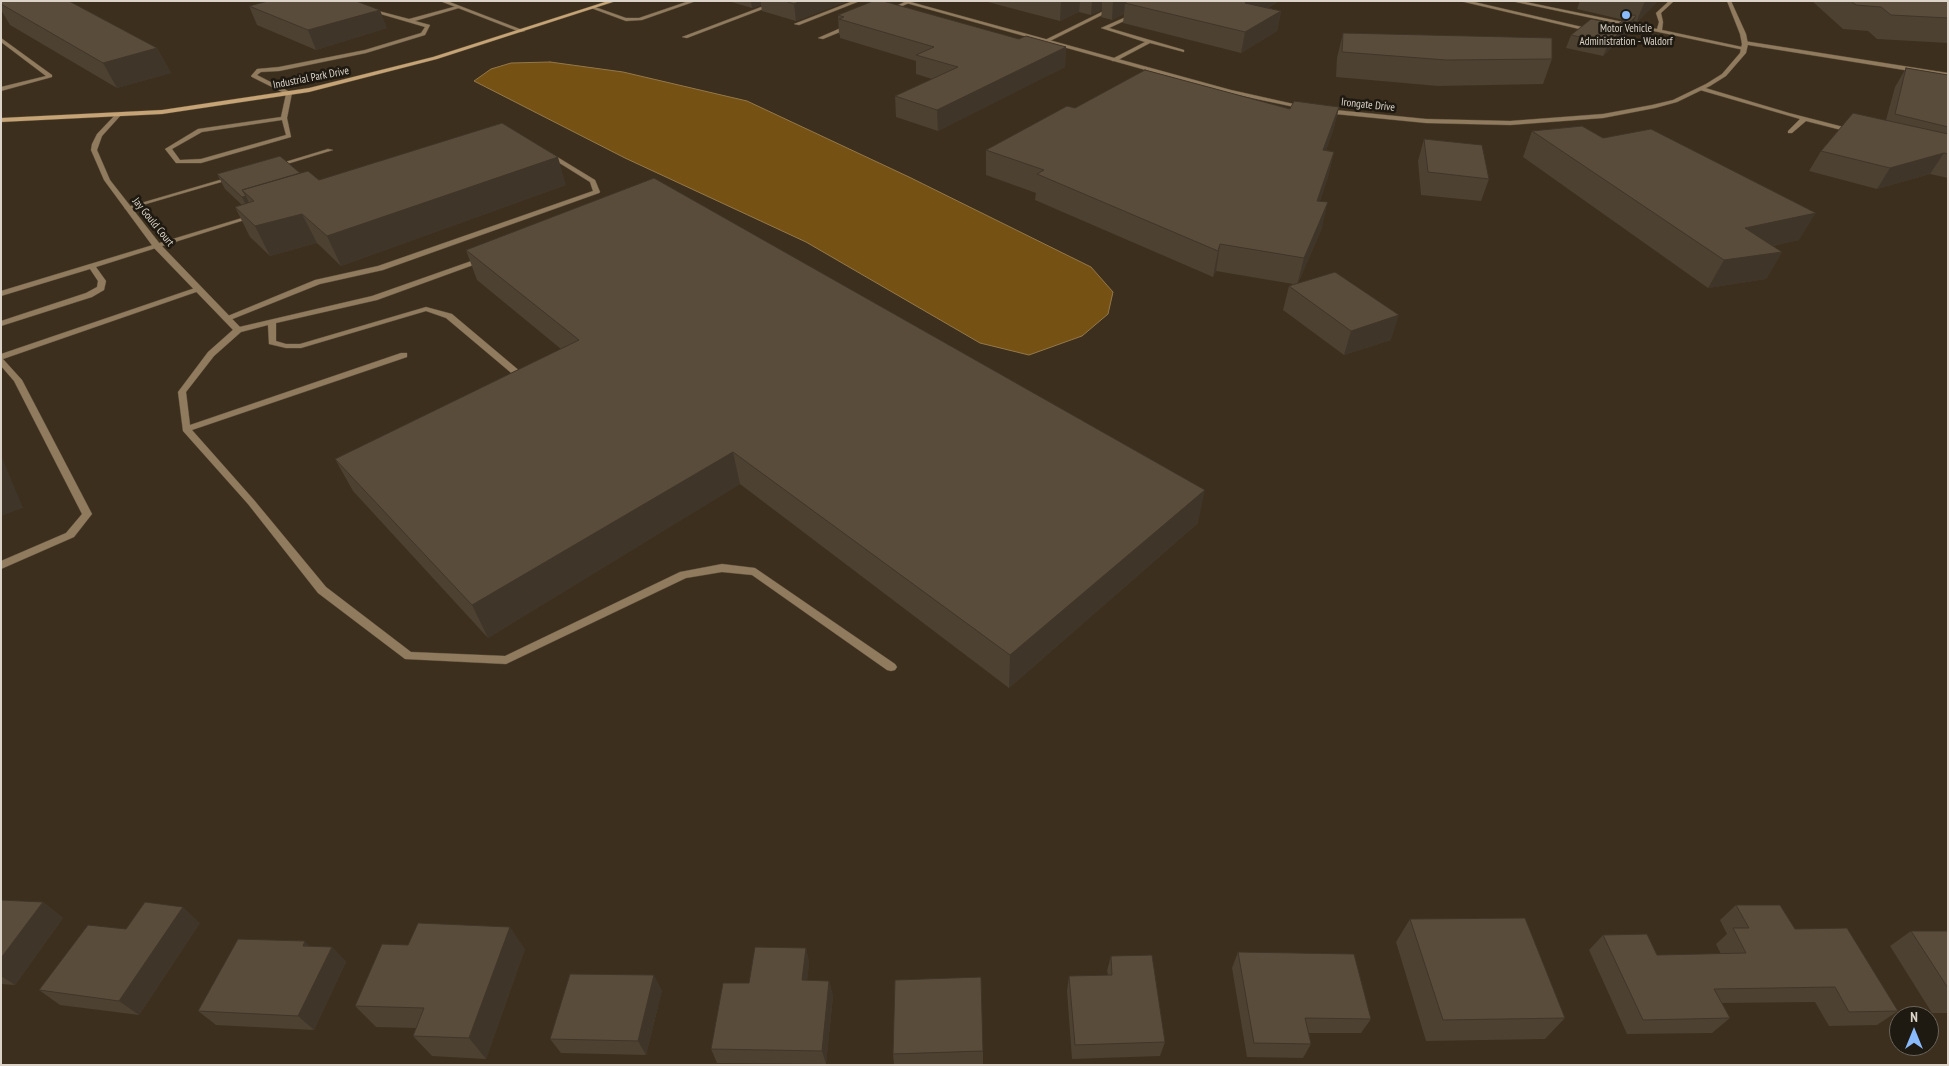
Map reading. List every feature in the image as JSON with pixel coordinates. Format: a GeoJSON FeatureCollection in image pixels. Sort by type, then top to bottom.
{"type":"FeatureCollection","features":[{"type":"Feature","properties":{"kind":"street"},"geometry":{"type":"LineString","coordinates":[[442,1],[522,31]]}},
{"type":"Feature","properties":{"kind":"street","name":"Industrial Park Drive"},"geometry":{"type":"LineString","coordinates":[[1,120],[118,115],[203,107],[290,94],[394,70],[614,1]]}},
{"type":"Feature","properties":{"kind":"street"},"geometry":{"type":"LineString","coordinates":[[593,8],[626,20],[640,20],[694,1]]}},
{"type":"Feature","properties":{"kind":"street"},"geometry":{"type":"LineString","coordinates":[[685,37],[782,1]]}},
{"type":"Feature","properties":{"kind":"street"},"geometry":{"type":"LineString","coordinates":[[798,24],[858,1]]}},
{"type":"Feature","properties":{"kind":"street"},"geometry":{"type":"LineString","coordinates":[[1046,41],[1128,1]]}},
{"type":"Feature","properties":{"kind":"street"},"geometry":{"type":"LineString","coordinates":[[1462,1],[1599,31]]}},
{"type":"Feature","properties":{"kind":"street"},"geometry":{"type":"LineString","coordinates":[[1513,1],[1659,31],[1744,46],[1948,75]]}},
{"type":"Feature","properties":{"kind":"street"},"geometry":{"type":"LineString","coordinates":[[1659,31],[1661,22],[1658,12],[1672,1]]}},
{"type":"Feature","properties":{"kind":"street"},"geometry":{"type":"LineString","coordinates":[[1729,1],[1743,34],[1744,46]]}},
{"type":"Feature","properties":{"kind":"street"},"geometry":{"type":"LineString","coordinates":[[881,14],[904,2],[1259,99],[1312,109]]}},
{"type":"Feature","properties":{"kind":"street"},"geometry":{"type":"LineString","coordinates":[[410,20],[457,7]]}},
{"type":"Feature","properties":{"kind":"street"},"geometry":{"type":"LineString","coordinates":[[284,118],[200,130],[168,149],[178,162],[202,161],[289,136],[284,118],[290,94],[254,76],[258,70],[280,69],[366,51],[423,34],[428,26],[365,8]]}},
{"type":"Feature","properties":{"kind":"street"},"geometry":{"type":"LineString","coordinates":[[1144,9],[1104,28],[1182,51]]}},
{"type":"Feature","properties":{"kind":"street"},"geometry":{"type":"LineString","coordinates":[[821,38],[856,24]]}},
{"type":"Feature","properties":{"kind":"street"},"geometry":{"type":"LineString","coordinates":[[1620,29],[1626,24]]}},
{"type":"Feature","properties":{"kind":"street"},"geometry":{"type":"LineString","coordinates":[[1,39],[50,76],[42,80],[1,89]]}},
{"type":"Feature","properties":{"kind":"street"},"geometry":{"type":"LineString","coordinates":[[1114,60],[1149,42]]}},
{"type":"Feature","properties":{"kind":"street","name":"Irongate Drive"},"geometry":{"type":"LineString","coordinates":[[1322,110],[1426,121],[1536,122],[1635,112],[1675,101],[1702,89],[1724,75],[1735,64],[1743,53],[1744,46]]}},
{"type":"Feature","properties":{"kind":"street"},"geometry":{"type":"LineString","coordinates":[[1702,89],[1804,119],[1864,134]]}},
{"type":"Feature","properties":{"kind":"street","name":"Jay Gould Court"},"geometry":{"type":"LineString","coordinates":[[118,115],[99,135],[95,144],[94,150],[107,180],[157,246],[238,330]]}},
{"type":"Feature","properties":{"kind":"street"},"geometry":{"type":"LineString","coordinates":[[1790,132],[1804,119]]}},
{"type":"Feature","properties":{"kind":"street"},"geometry":{"type":"LineString","coordinates":[[227,318],[318,282],[380,268],[597,192],[593,181],[537,147]]}},
{"type":"Feature","properties":{"kind":"street"},"geometry":{"type":"LineString","coordinates":[[266,168],[330,150]]}},
{"type":"Feature","properties":{"kind":"street"},"geometry":{"type":"LineString","coordinates":[[127,208],[238,176]]}},
{"type":"Feature","properties":{"kind":"street"},"geometry":{"type":"LineString","coordinates":[[1,294],[262,214]]}},
{"type":"Feature","properties":{"kind":"street"},"geometry":{"type":"LineString","coordinates":[[493,256],[374,298],[238,330],[211,354],[182,392],[186,429],[251,502],[322,590],[409,656],[506,660],[684,575],[722,568],[755,572],[891,666]]}},
{"type":"Feature","properties":{"kind":"street"},"geometry":{"type":"LineString","coordinates":[[1,324],[89,295],[101,288],[102,281],[92,266]]}},
{"type":"Feature","properties":{"kind":"street"},"geometry":{"type":"LineString","coordinates":[[1,357],[198,290]]}},
{"type":"Feature","properties":{"kind":"street"},"geometry":{"type":"LineString","coordinates":[[272,321],[272,342],[286,346],[301,346],[413,312],[426,309],[440,312],[449,316],[530,384]]}},
{"type":"Feature","properties":{"kind":"street"},"geometry":{"type":"LineString","coordinates":[[186,429],[404,354]]}},
{"type":"Feature","properties":{"kind":"street"},"geometry":{"type":"LineString","coordinates":[[1,361],[18,380],[86,514],[70,535],[1,565]]}},
{"type":"Feature","properties":{"kind":"shaded area"},"geometry":{"type":"Polygon","coordinates":[[[550,62],[623,72],[747,101],[909,177],[1091,267],[1113,292],[1108,314],[1082,336],[1029,355],[980,343],[806,242],[625,158],[474,81],[491,69],[511,63],[550,62]]]}},
{"type":"Feature","properties":{"kind":"building"},"geometry":{"type":"Polygon","coordinates":[[[1,1],[69,1],[157,48],[103,63],[1,4],[1,1]]]}},
{"type":"Feature","properties":{"kind":"building"},"geometry":{"type":"Polygon","coordinates":[[[268,1],[356,1],[380,10],[308,30],[249,6],[268,1]]]}},
{"type":"Feature","properties":{"kind":"building"},"geometry":{"type":"Polygon","coordinates":[[[785,1],[801,1],[794,4],[785,1]]]}},
{"type":"Feature","properties":{"kind":"building"},"geometry":{"type":"Polygon","coordinates":[[[873,1],[883,1],[1019,39],[1026,36],[1066,47],[937,110],[895,96],[958,67],[916,55],[934,47],[839,19],[844,17],[838,15],[873,1]]]}},
{"type":"Feature","properties":{"kind":"building"},"geometry":{"type":"Polygon","coordinates":[[[1128,1],[1247,1],[1245,3],[1281,11],[1245,32],[1125,3],[1128,1]]]}},
{"type":"Feature","properties":{"kind":"building"},"geometry":{"type":"Polygon","coordinates":[[[1851,1],[1948,1],[1948,18],[1891,15],[1881,7],[1856,5],[1851,1]]]}},
{"type":"Feature","properties":{"kind":"building"},"geometry":{"type":"Polygon","coordinates":[[[1633,15],[1636,16],[1609,43],[1571,35],[1591,19],[1618,24],[1633,15]]]}},
{"type":"Feature","properties":{"kind":"building"},"geometry":{"type":"Polygon","coordinates":[[[1343,33],[1552,38],[1552,59],[1446,60],[1342,52],[1343,33]]]}},
{"type":"Feature","properties":{"kind":"building"},"geometry":{"type":"Polygon","coordinates":[[[1906,68],[1948,75],[1948,127],[1895,114],[1906,68]]]}},
{"type":"Feature","properties":{"kind":"building"},"geometry":{"type":"Polygon","coordinates":[[[1145,70],[1290,109],[1294,101],[1339,107],[1323,150],[1334,152],[1317,201],[1328,202],[1304,258],[1220,244],[1218,251],[1037,174],[1044,170],[986,150],[1067,106],[1075,108],[1145,70]]]}},
{"type":"Feature","properties":{"kind":"building"},"geometry":{"type":"Polygon","coordinates":[[[1853,113],[1948,134],[1948,154],[1944,153],[1890,168],[1821,151],[1853,113]]]}},
{"type":"Feature","properties":{"kind":"building"},"geometry":{"type":"Polygon","coordinates":[[[502,123],[558,157],[327,236],[302,214],[255,226],[235,207],[254,201],[242,190],[308,171],[319,180],[502,123]]]}},
{"type":"Feature","properties":{"kind":"building"},"geometry":{"type":"Polygon","coordinates":[[[1582,126],[1603,138],[1651,129],[1816,213],[1745,228],[1782,252],[1724,260],[1532,131],[1582,126]]]}},
{"type":"Feature","properties":{"kind":"building"},"geometry":{"type":"Polygon","coordinates":[[[1424,139],[1482,145],[1489,179],[1428,172],[1424,139]]]}},
{"type":"Feature","properties":{"kind":"building"},"geometry":{"type":"Polygon","coordinates":[[[280,156],[300,173],[242,190],[246,196],[242,197],[217,174],[280,156]]]}},
{"type":"Feature","properties":{"kind":"building"},"geometry":{"type":"Polygon","coordinates":[[[654,178],[1205,490],[1010,655],[733,452],[472,605],[335,459],[579,340],[466,250],[654,178]]]}},
{"type":"Feature","properties":{"kind":"building"},"geometry":{"type":"Polygon","coordinates":[[[1335,272],[1399,315],[1351,331],[1289,286],[1335,272]]]}},
{"type":"Feature","properties":{"kind":"building"},"geometry":{"type":"Polygon","coordinates":[[[1,900],[43,902],[1,958],[1,900]]]}},
{"type":"Feature","properties":{"kind":"building"},"geometry":{"type":"Polygon","coordinates":[[[145,902],[183,907],[119,1001],[39,990],[88,925],[126,929],[145,902]]]}},
{"type":"Feature","properties":{"kind":"building"},"geometry":{"type":"Polygon","coordinates":[[[1736,905],[1780,905],[1795,929],[1847,928],[1895,1006],[1889,1006],[1889,1011],[1849,1012],[1835,987],[1714,989],[1730,1018],[1643,1020],[1603,935],[1647,934],[1657,955],[1746,953],[1733,928],[1749,928],[1736,905]]]}},
{"type":"Feature","properties":{"kind":"building"},"geometry":{"type":"Polygon","coordinates":[[[1525,918],[1565,1018],[1443,1020],[1410,919],[1525,918]]]}},
{"type":"Feature","properties":{"kind":"building"},"geometry":{"type":"Polygon","coordinates":[[[418,923],[510,927],[469,1038],[413,1036],[424,1008],[355,1006],[382,944],[408,945],[418,923]]]}},
{"type":"Feature","properties":{"kind":"building"},"geometry":{"type":"Polygon","coordinates":[[[1911,931],[1948,931],[1948,988],[1911,931]]]}},
{"type":"Feature","properties":{"kind":"building"},"geometry":{"type":"Polygon","coordinates":[[[238,939],[305,941],[303,946],[332,947],[298,1016],[198,1011],[238,939]]]}},
{"type":"Feature","properties":{"kind":"building"},"geometry":{"type":"Polygon","coordinates":[[[755,947],[806,948],[802,980],[829,981],[822,1051],[711,1049],[723,983],[749,983],[755,947]]]}},
{"type":"Feature","properties":{"kind":"building"},"geometry":{"type":"Polygon","coordinates":[[[1238,952],[1354,954],[1371,1019],[1305,1018],[1311,1044],[1254,1043],[1238,952]]]}},
{"type":"Feature","properties":{"kind":"building"},"geometry":{"type":"Polygon","coordinates":[[[1152,955],[1165,1042],[1075,1045],[1069,976],[1112,975],[1111,956],[1152,955]]]}},
{"type":"Feature","properties":{"kind":"building"},"geometry":{"type":"Polygon","coordinates":[[[570,974],[654,975],[638,1041],[550,1039],[570,974]]]}},
{"type":"Feature","properties":{"kind":"building"},"geometry":{"type":"Polygon","coordinates":[[[981,977],[983,1051],[893,1054],[895,980],[981,977]]]}},
{"type":"Feature","properties":{"kind":"place","name":"Motor Vehicle Administration - Waldorf"},"geometry":{"type":"Point","coordinates":[1626,15]}}]}
